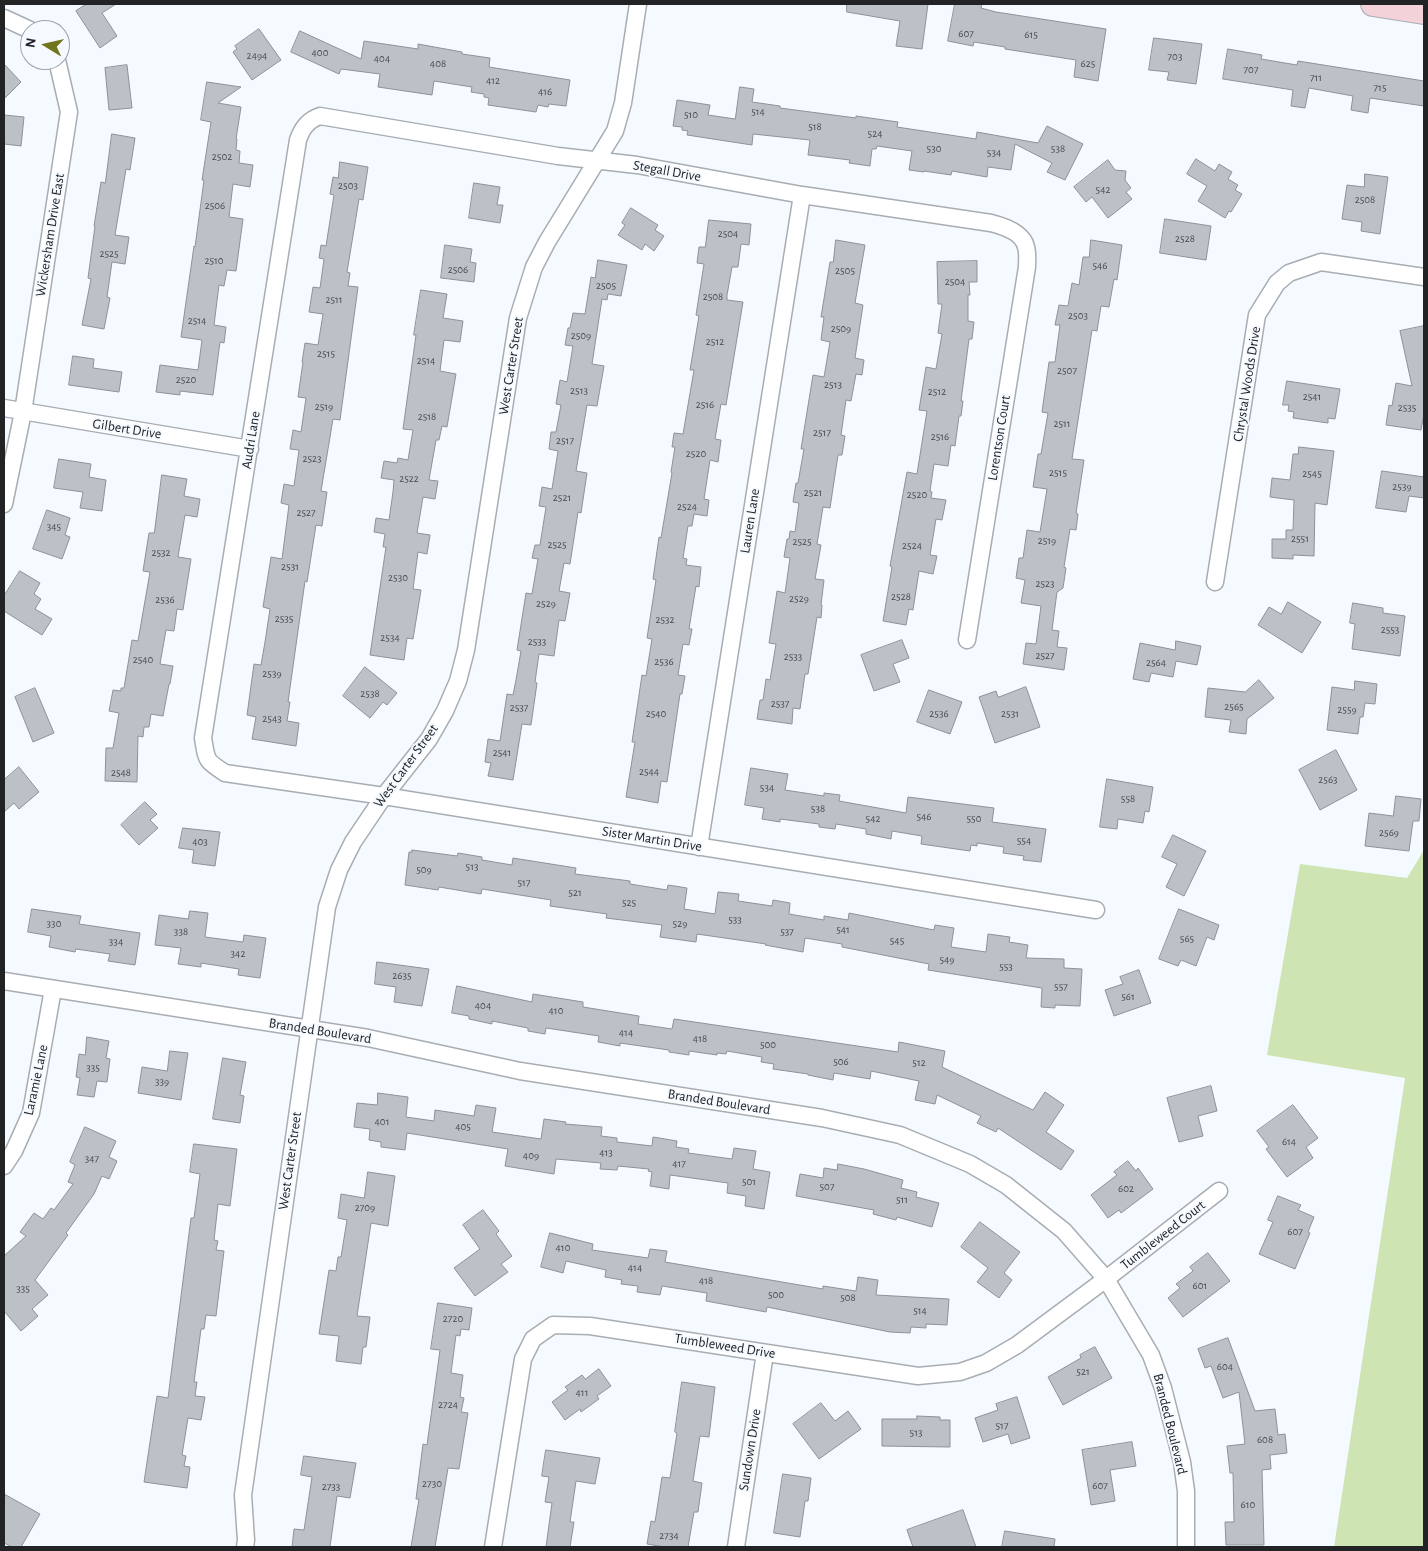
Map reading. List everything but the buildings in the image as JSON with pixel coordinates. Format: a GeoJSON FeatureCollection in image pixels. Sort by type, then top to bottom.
{"type":"FeatureCollection","features":[{"type":"Feature","properties":{"kind":"main road"},"geometry":{"type":"LineString","coordinates":[[1373,4],[1415,8]]}},
{"type":"Feature","properties":{"kind":"street","name":"West Carter Street"},"geometry":{"type":"LineString","coordinates":[[245,1547],[243,1495],[327,907],[339,870],[353,842],[384,796],[429,739],[458,682],[468,641],[518,318],[534,267],[547,242],[615,131],[623,103],[638,4]]}},
{"type":"Feature","properties":{"kind":"street"},"geometry":{"type":"LineString","coordinates":[[4,18],[20,25]]}},
{"type":"Feature","properties":{"kind":"street","name":"Wickersham Drive East"},"geometry":{"type":"LineString","coordinates":[[4,504],[23,412],[69,112],[59,70]]}},
{"type":"Feature","properties":{"kind":"street","name":"Stegall Drive"},"geometry":{"type":"LineString","coordinates":[[311,120],[320,116],[558,156],[637,165],[802,195],[991,223],[1005,227],[1020,237]]}},
{"type":"Feature","properties":{"kind":"street","name":"Audri Lane"},"geometry":{"type":"LineString","coordinates":[[210,764],[207,760],[203,738],[298,140],[302,130],[311,120]]}},
{"type":"Feature","properties":{"kind":"street","name":"Lauren Lane"},"geometry":{"type":"LineString","coordinates":[[699,847],[802,195]]}},
{"type":"Feature","properties":{"kind":"street","name":"Lorentson Court"},"geometry":{"type":"LineString","coordinates":[[967,640],[1027,267],[1026,246],[1020,237]]}},
{"type":"Feature","properties":{"kind":"street","name":"Chrystal Woods Drive"},"geometry":{"type":"LineString","coordinates":[[1215,582],[1257,315],[1277,282],[1289,273],[1321,262],[1424,277]]}},
{"type":"Feature","properties":{"kind":"street","name":"Gilbert Drive"},"geometry":{"type":"LineString","coordinates":[[4,408],[250,449]]}},
{"type":"Feature","properties":{"kind":"street","name":"Sister Martin Drive"},"geometry":{"type":"LineString","coordinates":[[210,764],[225,773],[384,796],[1096,910]]}},
{"type":"Feature","properties":{"kind":"street","name":"Branded Boulevard"},"geometry":{"type":"LineString","coordinates":[[4,981],[368,1038],[520,1071],[822,1118],[900,1135],[970,1164],[1006,1185],[1064,1231],[1106,1280],[1151,1355],[1163,1388],[1182,1462],[1185,1482],[1186,1547]]}},
{"type":"Feature","properties":{"kind":"street","name":"Laramie Lane"},"geometry":{"type":"LineString","coordinates":[[4,1166],[14,1151],[31,1113],[53,989]]}},
{"type":"Feature","properties":{"kind":"street","name":"Tumbleweed Court"},"geometry":{"type":"LineString","coordinates":[[1106,1280],[1219,1191]]}},
{"type":"Feature","properties":{"kind":"street","name":"Tumbleweed Drive"},"geometry":{"type":"LineString","coordinates":[[493,1547],[523,1359],[533,1339],[553,1325],[590,1326],[918,1376],[960,1372],[986,1363],[1016,1345],[1106,1280]]}},
{"type":"Feature","properties":{"kind":"street","name":"Sundown Drive"},"geometry":{"type":"LineString","coordinates":[[736,1547],[765,1352]]}},
{"type":"Feature","properties":{"kind":"green space"},"geometry":{"type":"Polygon","coordinates":[[[1424,850],[1424,1547],[1334,1547],[1405,1078],[1267,1055],[1300,864],[1407,878],[1424,850]]]}}]}
